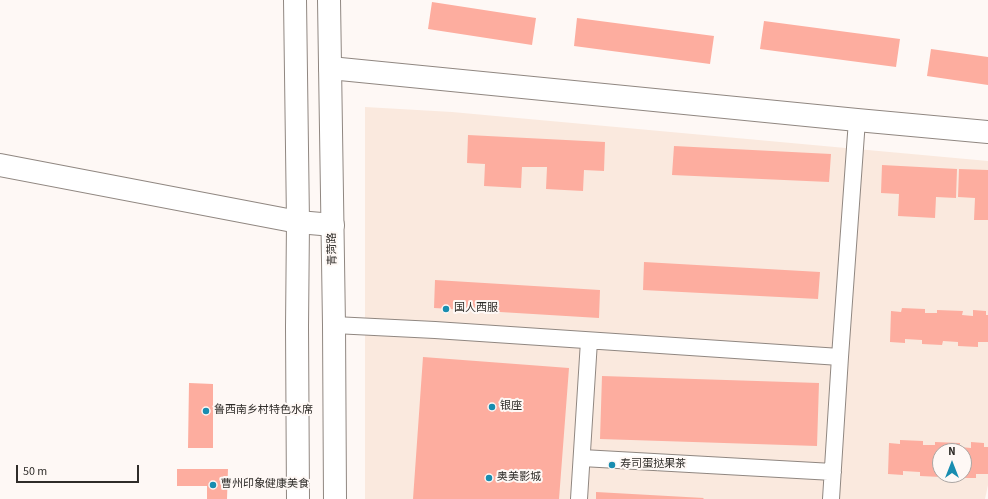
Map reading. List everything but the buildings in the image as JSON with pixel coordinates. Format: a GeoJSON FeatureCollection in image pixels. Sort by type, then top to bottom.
{"type":"FeatureCollection","features":[{"type":"Feature","properties":{"kind":"main road"},"geometry":{"type":"LineString","coordinates":[[295,0],[298,222],[298,499]]}},
{"type":"Feature","properties":{"kind":"main road","name":"青菏路"},"geometry":{"type":"LineString","coordinates":[[329,0],[333,224],[335,499]]}},
{"type":"Feature","properties":{"kind":"main road"},"geometry":{"type":"LineString","coordinates":[[330,68],[988,132]]}},
{"type":"Feature","properties":{"kind":"main road"},"geometry":{"type":"LineString","coordinates":[[0,165],[298,222],[333,224]]}},
{"type":"Feature","properties":{"kind":"street"},"geometry":{"type":"LineString","coordinates":[[831,499],[857,120]]}},
{"type":"Feature","properties":{"kind":"street"},"geometry":{"type":"LineString","coordinates":[[334,325],[435,330],[840,357]]}},
{"type":"Feature","properties":{"kind":"street"},"geometry":{"type":"LineString","coordinates":[[579,499],[589,341]]}},
{"type":"Feature","properties":{"kind":"street"},"geometry":{"type":"LineString","coordinates":[[582,458],[833,472]]}},
{"type":"Feature","properties":{"kind":"shaded area"},"geometry":{"type":"Polygon","coordinates":[[[365,107],[452,112],[988,161],[988,485],[985,499],[365,499],[365,107]]]}},
{"type":"Feature","properties":{"kind":"place","name":"国人西服"},"geometry":{"type":"Point","coordinates":[446,309]}},
{"type":"Feature","properties":{"kind":"place","name":"银座"},"geometry":{"type":"Point","coordinates":[492,407]}},
{"type":"Feature","properties":{"kind":"place","name":"鲁西南乡村特色水席"},"geometry":{"type":"Point","coordinates":[206,411]}},
{"type":"Feature","properties":{"kind":"place","name":"寿司蛋挞果茶"},"geometry":{"type":"Point","coordinates":[612,465]}},
{"type":"Feature","properties":{"kind":"place","name":"奥美影城"},"geometry":{"type":"Point","coordinates":[489,478]}},
{"type":"Feature","properties":{"kind":"place","name":"曹州印象健康美食"},"geometry":{"type":"Point","coordinates":[213,485]}}]}
